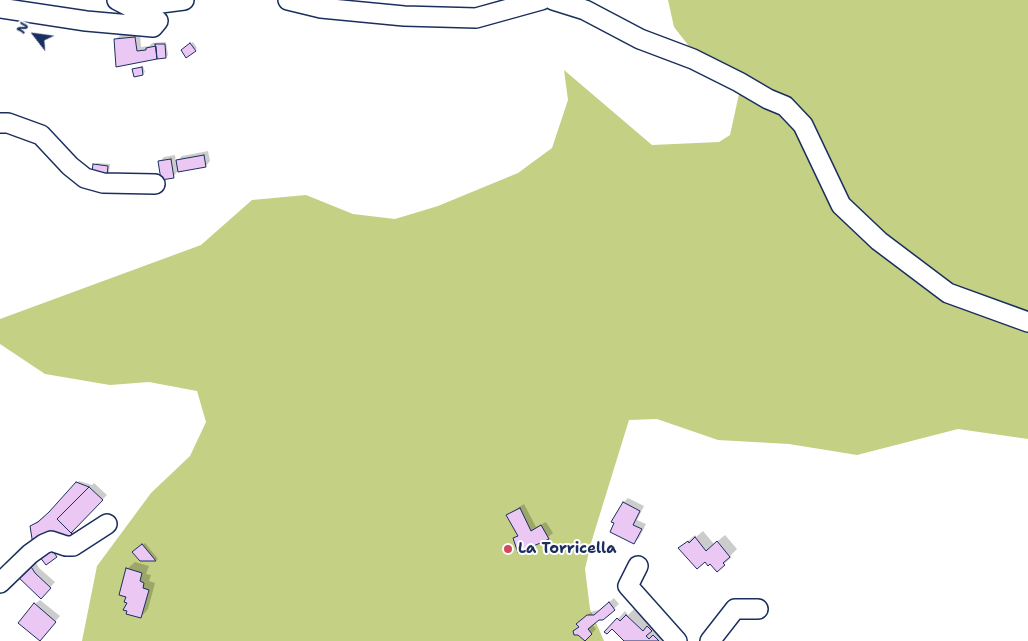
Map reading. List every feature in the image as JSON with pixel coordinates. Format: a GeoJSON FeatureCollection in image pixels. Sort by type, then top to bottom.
{"type":"FeatureCollection","features":[{"type":"Feature","properties":{"kind":"street"},"geometry":{"type":"LineString","coordinates":[[123,4],[184,0]]}},
{"type":"Feature","properties":{"kind":"street"},"geometry":{"type":"LineString","coordinates":[[288,0],[321,8],[404,16],[476,18],[541,0]]}},
{"type":"Feature","properties":{"kind":"street"},"geometry":{"type":"LineString","coordinates":[[553,0],[585,10],[640,39],[693,59],[768,99],[785,106],[802,126],[841,205],[878,241],[948,293],[1028,322]]}},
{"type":"Feature","properties":{"kind":"street"},"geometry":{"type":"LineString","coordinates":[[0,18],[9,10],[153,28],[158,21],[123,4]]}},
{"type":"Feature","properties":{"kind":"street"},"geometry":{"type":"LineString","coordinates":[[0,123],[8,123],[41,134],[70,166],[85,178],[103,182],[155,184]]}},
{"type":"Feature","properties":{"kind":"street"},"geometry":{"type":"LineString","coordinates":[[0,583],[30,554],[44,544],[51,541],[66,546],[73,546],[107,524]]}},
{"type":"Feature","properties":{"kind":"street"},"geometry":{"type":"LineString","coordinates":[[638,566],[628,586],[677,641]]}},
{"type":"Feature","properties":{"kind":"street"},"geometry":{"type":"LineString","coordinates":[[710,641],[735,609],[758,609]]}},
{"type":"Feature","properties":{"kind":"green space"},"geometry":{"type":"Polygon","coordinates":[[[668,0],[1028,0],[1028,439],[958,429],[857,455],[789,444],[718,440],[657,419],[629,420],[591,543],[585,569],[590,609],[604,641],[82,641],[97,566],[151,493],[190,456],[206,422],[197,391],[149,382],[110,385],[45,374],[0,344],[0,319],[201,245],[252,200],[306,195],[353,214],[395,219],[438,206],[518,173],[552,148],[568,100],[564,70],[652,145],[719,142],[730,135],[739,94],[723,75],[699,59],[674,27],[668,0]]]}},
{"type":"Feature","properties":{"kind":"building"},"geometry":{"type":"Polygon","coordinates":[[[135,37],[137,51],[156,46],[157,59],[116,67],[114,39],[135,37]]]}},
{"type":"Feature","properties":{"kind":"building"},"geometry":{"type":"Polygon","coordinates":[[[190,43],[196,51],[186,58],[181,50],[190,43]]]}},
{"type":"Feature","properties":{"kind":"building"},"geometry":{"type":"Polygon","coordinates":[[[155,44],[165,44],[166,58],[157,59],[155,44]]]}},
{"type":"Feature","properties":{"kind":"building"},"geometry":{"type":"Polygon","coordinates":[[[142,67],[143,75],[134,77],[132,69],[142,67]]]}},
{"type":"Feature","properties":{"kind":"building"},"geometry":{"type":"Polygon","coordinates":[[[204,155],[206,167],[178,172],[176,160],[204,155]]]}},
{"type":"Feature","properties":{"kind":"building"},"geometry":{"type":"Polygon","coordinates":[[[171,159],[174,178],[161,180],[158,161],[171,159]]]}},
{"type":"Feature","properties":{"kind":"building"},"geometry":{"type":"Polygon","coordinates":[[[93,164],[108,166],[107,176],[92,172],[93,164]]]}},
{"type":"Feature","properties":{"kind":"building"},"geometry":{"type":"Polygon","coordinates":[[[76,482],[89,487],[57,519],[75,537],[33,545],[30,526],[38,522],[49,512],[76,482]]]}},
{"type":"Feature","properties":{"kind":"building"},"geometry":{"type":"Polygon","coordinates":[[[89,487],[103,500],[71,533],[57,519],[89,487]]]}},
{"type":"Feature","properties":{"kind":"building"},"geometry":{"type":"Polygon","coordinates":[[[623,502],[640,511],[633,525],[642,529],[634,544],[610,532],[614,523],[611,522],[623,502]]]}},
{"type":"Feature","properties":{"kind":"building"},"geometry":{"type":"Polygon","coordinates":[[[520,508],[531,531],[541,525],[549,539],[518,553],[513,538],[518,536],[506,515],[520,508]]]}},
{"type":"Feature","properties":{"kind":"building"},"geometry":{"type":"Polygon","coordinates":[[[695,537],[706,551],[717,541],[730,557],[717,572],[710,564],[708,566],[705,562],[697,569],[678,548],[688,541],[689,543],[695,537]]]}},
{"type":"Feature","properties":{"kind":"building"},"geometry":{"type":"Polygon","coordinates":[[[142,544],[156,561],[140,561],[132,552],[142,544]]]}},
{"type":"Feature","properties":{"kind":"building"},"geometry":{"type":"Polygon","coordinates":[[[50,547],[57,557],[46,565],[39,556],[50,547]]]}},
{"type":"Feature","properties":{"kind":"building"},"geometry":{"type":"Polygon","coordinates":[[[28,562],[35,573],[51,588],[41,599],[16,575],[28,562]]]}},
{"type":"Feature","properties":{"kind":"building"},"geometry":{"type":"Polygon","coordinates":[[[126,568],[142,573],[140,581],[144,583],[143,588],[149,590],[141,618],[126,614],[127,611],[123,610],[127,603],[124,602],[126,597],[119,595],[126,568]]]}},
{"type":"Feature","properties":{"kind":"building"},"geometry":{"type":"Polygon","coordinates":[[[609,602],[615,610],[588,629],[592,634],[585,641],[578,635],[574,635],[573,631],[579,627],[576,624],[587,615],[594,615],[609,602]]]}},
{"type":"Feature","properties":{"kind":"building"},"geometry":{"type":"Polygon","coordinates":[[[34,603],[56,622],[40,641],[18,623],[34,603]]]}},
{"type":"Feature","properties":{"kind":"building"},"geometry":{"type":"Polygon","coordinates":[[[626,615],[643,631],[647,626],[652,631],[646,636],[649,639],[653,635],[659,641],[624,641],[612,629],[607,634],[604,632],[617,618],[620,621],[626,615]]]}},
{"type":"Feature","properties":{"kind":"place","name":"La Torricella"},"geometry":{"type":"Point","coordinates":[508,549]}}]}
